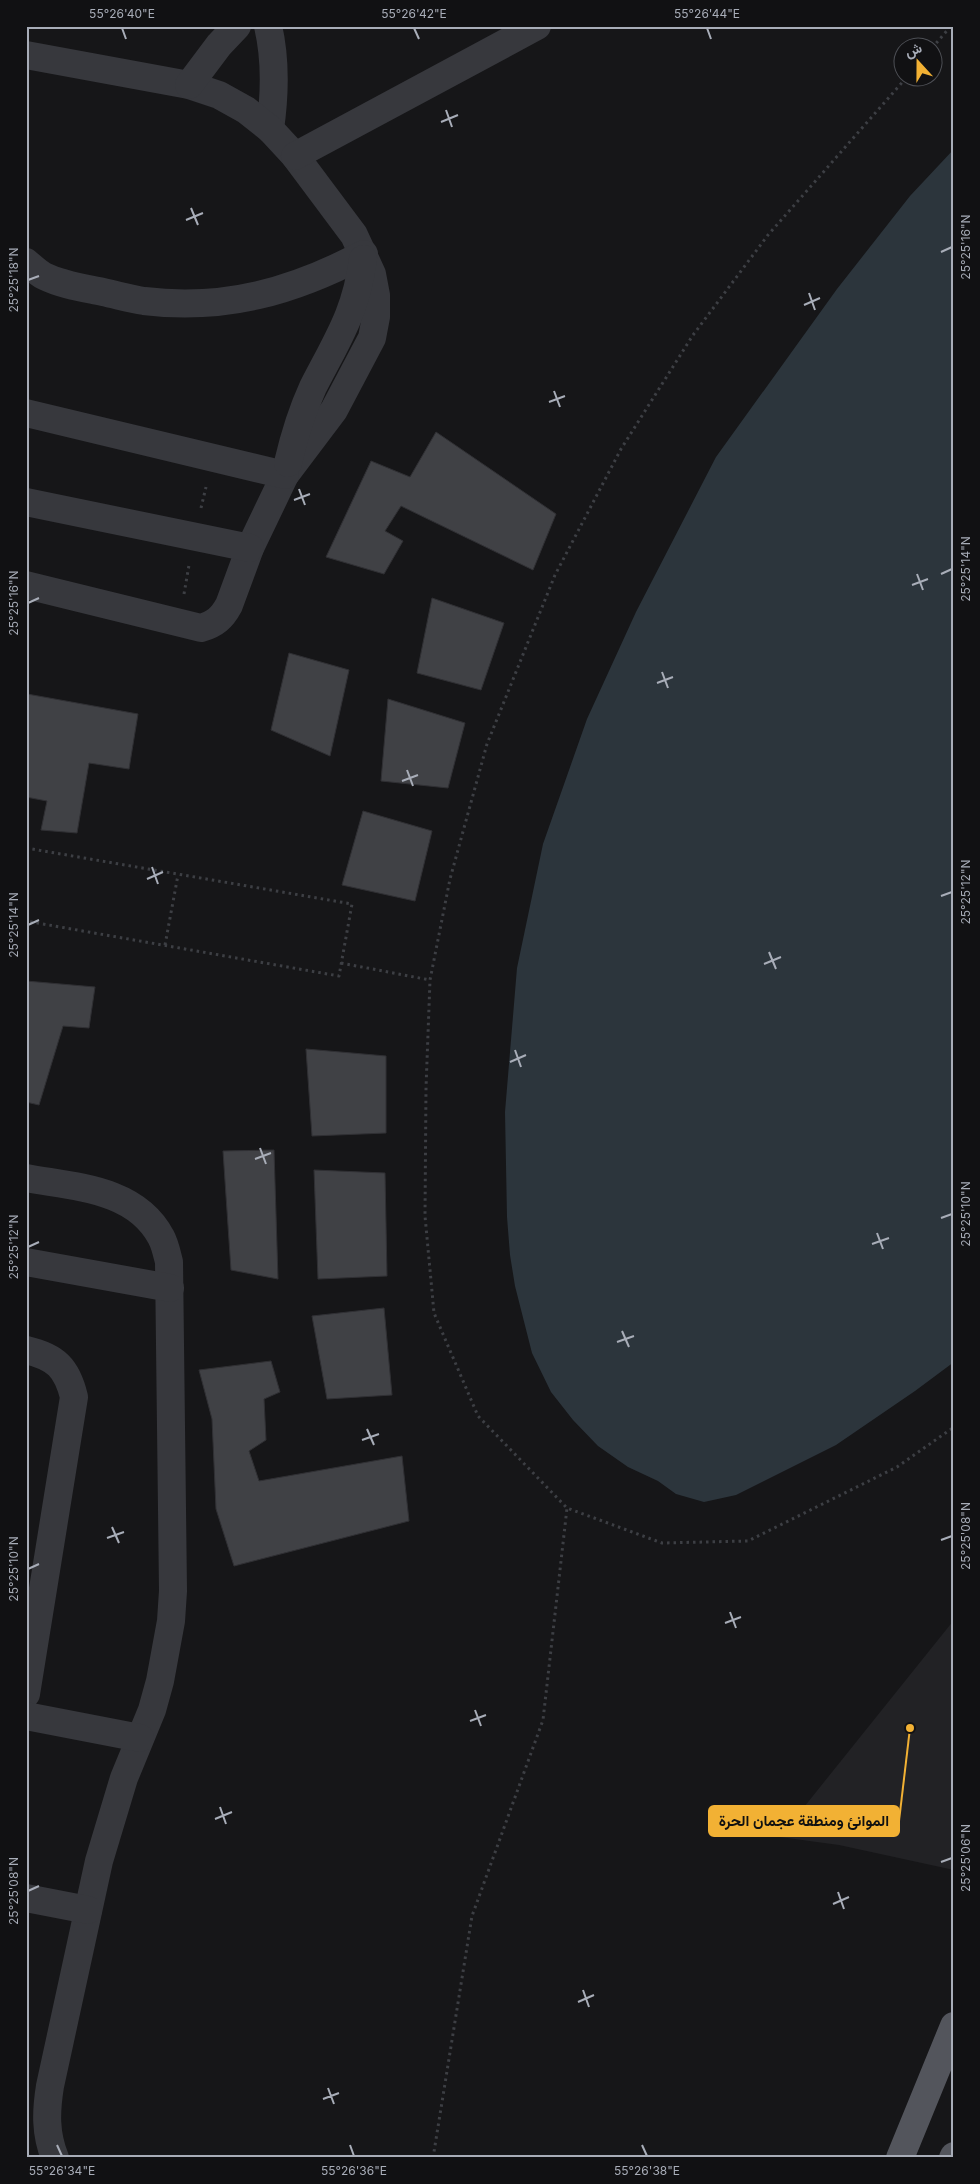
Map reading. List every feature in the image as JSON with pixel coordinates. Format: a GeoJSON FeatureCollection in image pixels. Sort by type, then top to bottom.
{"type":"FeatureCollection","features":[{"type":"Feature","properties":{"kind":"main road"},"geometry":{"type":"LineString","coordinates":[[900,2158],[954,2026]]}},
{"type":"Feature","properties":{"kind":"street"},"geometry":{"type":"LineString","coordinates":[[189,86],[214,52],[237,26]]}},
{"type":"Feature","properties":{"kind":"street"},"geometry":{"type":"LineString","coordinates":[[268,26],[274,65],[274,97],[270,129]]}},
{"type":"Feature","properties":{"kind":"street"},"geometry":{"type":"LineString","coordinates":[[295,156],[537,26]]}},
{"type":"Feature","properties":{"kind":"street"},"geometry":{"type":"LineString","coordinates":[[26,55],[189,86],[219,95],[246,110],[270,129],[295,156],[354,236],[364,254],[354,306],[344,331],[313,388],[301,416],[285,475],[250,548],[229,605],[223,616],[213,624],[200,628],[26,585]]}},
{"type":"Feature","properties":{"kind":"street"},"geometry":{"type":"LineString","coordinates":[[26,262],[43,276],[69,284],[143,301],[181,304],[219,302],[258,296],[303,283],[330,272],[364,254]]}},
{"type":"Feature","properties":{"kind":"street"},"geometry":{"type":"LineString","coordinates":[[26,413],[285,475]]}},
{"type":"Feature","properties":{"kind":"street"},"geometry":{"type":"LineString","coordinates":[[26,502],[250,548]]}},
{"type":"Feature","properties":{"kind":"street"},"geometry":{"type":"LineString","coordinates":[[26,1178],[102,1192],[126,1201],[147,1216],[161,1238],[169,1262],[170,1288],[173,1591],[171,1621],[160,1681],[110,1820],[88,1910],[50,2086],[46,2114],[49,2143],[55,2158]]}},
{"type":"Feature","properties":{"kind":"street"},"geometry":{"type":"LineString","coordinates":[[26,1262],[170,1288]]}},
{"type":"Feature","properties":{"kind":"street"},"geometry":{"type":"LineString","coordinates":[[26,1350],[44,1354],[59,1364],[70,1380],[74,1397],[26,1694]]}},
{"type":"Feature","properties":{"kind":"street"},"geometry":{"type":"LineString","coordinates":[[26,1716],[140,1738]]}},
{"type":"Feature","properties":{"kind":"street"},"geometry":{"type":"LineString","coordinates":[[26,1898],[88,1910]]}},
{"type":"Feature","properties":{"kind":"path"},"geometry":{"type":"LineString","coordinates":[[941,38],[951,26]]}},
{"type":"Feature","properties":{"kind":"path"},"geometry":{"type":"LineString","coordinates":[[897,88],[768,236],[693,335],[621,450],[555,575],[487,744],[450,879],[430,980],[426,1088],[425,1216],[434,1313],[478,1416],[567,1508],[662,1543],[748,1541],[897,1467],[954,1427]]}},
{"type":"Feature","properties":{"kind":"path"},"geometry":{"type":"LineString","coordinates":[[26,848],[352,904],[339,976],[26,921]]}},
{"type":"Feature","properties":{"kind":"path"},"geometry":{"type":"LineString","coordinates":[[165,945],[178,875]]}},
{"type":"Feature","properties":{"kind":"path"},"geometry":{"type":"LineString","coordinates":[[341,963],[430,980]]}},
{"type":"Feature","properties":{"kind":"path"},"geometry":{"type":"LineString","coordinates":[[433,2158],[472,1916],[543,1720],[567,1508]]}},
{"type":"Feature","properties":{"kind":"shaded area"},"geometry":{"type":"Polygon","coordinates":[[[954,149],[954,1362],[836,1445],[736,1495],[704,1502],[676,1494],[658,1481],[628,1467],[598,1446],[573,1420],[551,1392],[532,1353],[515,1286],[507,1217],[505,1112],[517,968],[543,844],[587,719],[636,612],[716,457],[837,289],[910,196],[954,149]]]}},
{"type":"Feature","properties":{"kind":"shaded area"},"geometry":{"type":"Polygon","coordinates":[[[954,1620],[954,1870],[839,1845],[780,1837],[954,1620]]]}},
{"type":"Feature","properties":{"kind":"building"},"geometry":{"type":"Polygon","coordinates":[[[436,432],[556,514],[533,570],[401,506],[385,531],[403,541],[384,574],[326,557],[371,461],[410,477],[436,432]]]}},
{"type":"Feature","properties":{"kind":"building"},"geometry":{"type":"Polygon","coordinates":[[[432,598],[504,623],[481,690],[417,673],[432,598]]]}},
{"type":"Feature","properties":{"kind":"building"},"geometry":{"type":"Polygon","coordinates":[[[289,653],[349,670],[330,756],[271,730],[289,653]]]}},
{"type":"Feature","properties":{"kind":"building"},"geometry":{"type":"Polygon","coordinates":[[[27,694],[138,714],[129,769],[89,763],[77,833],[41,830],[47,801],[26,797],[27,694]]]}},
{"type":"Feature","properties":{"kind":"building"},"geometry":{"type":"Polygon","coordinates":[[[388,699],[465,723],[448,788],[381,781],[388,699]]]}},
{"type":"Feature","properties":{"kind":"building"},"geometry":{"type":"Polygon","coordinates":[[[363,811],[432,831],[415,901],[342,885],[363,811]]]}},
{"type":"Feature","properties":{"kind":"building"},"geometry":{"type":"Polygon","coordinates":[[[26,981],[95,987],[89,1028],[63,1026],[39,1105],[26,1102],[26,981]]]}},
{"type":"Feature","properties":{"kind":"building"},"geometry":{"type":"Polygon","coordinates":[[[306,1049],[386,1056],[386,1133],[312,1136],[306,1049]]]}},
{"type":"Feature","properties":{"kind":"building"},"geometry":{"type":"Polygon","coordinates":[[[274,1150],[278,1279],[231,1270],[223,1151],[274,1150]]]}},
{"type":"Feature","properties":{"kind":"building"},"geometry":{"type":"Polygon","coordinates":[[[314,1170],[385,1173],[387,1276],[318,1279],[314,1170]]]}},
{"type":"Feature","properties":{"kind":"building"},"geometry":{"type":"Polygon","coordinates":[[[384,1308],[392,1395],[327,1399],[312,1316],[384,1308]]]}},
{"type":"Feature","properties":{"kind":"building"},"geometry":{"type":"Polygon","coordinates":[[[271,1361],[280,1392],[264,1399],[266,1440],[249,1451],[259,1481],[402,1456],[409,1521],[234,1566],[216,1509],[212,1419],[199,1370],[271,1361]]]}},
{"type":"Feature","properties":{"kind":"place","name":"الموانئ ومنطقة عجمان الحرة"},"geometry":{"type":"Point","coordinates":[910,1728]}}]}
